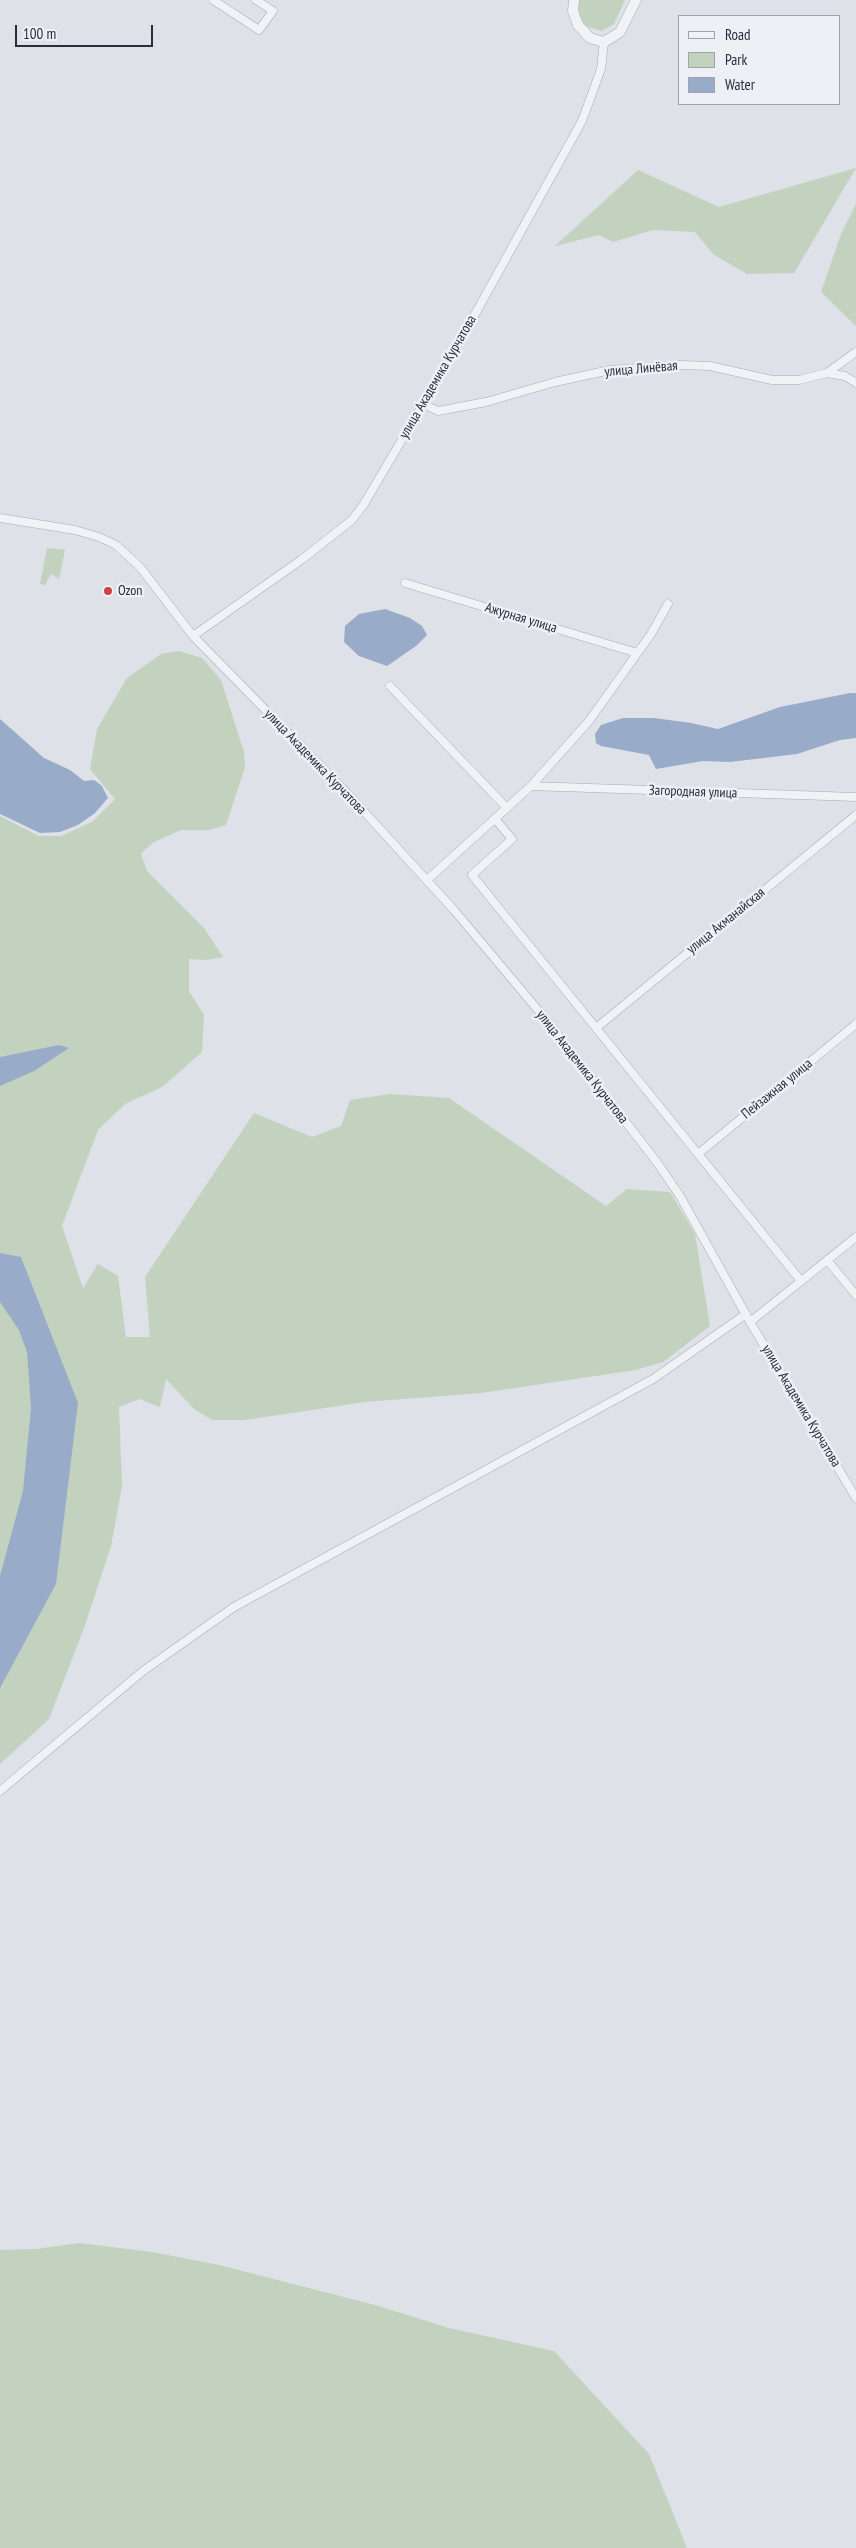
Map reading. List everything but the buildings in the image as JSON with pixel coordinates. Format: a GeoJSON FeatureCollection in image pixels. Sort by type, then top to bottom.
{"type":"FeatureCollection","features":[{"type":"Feature","properties":{"kind":"street"},"geometry":{"type":"LineString","coordinates":[[212,0],[259,30],[272,11],[256,0]]}},
{"type":"Feature","properties":{"kind":"street"},"geometry":{"type":"LineString","coordinates":[[574,0],[573,10],[578,25],[590,38],[604,42],[620,32],[636,0]]}},
{"type":"Feature","properties":{"kind":"street","name":"улица Академика Курчатова"},"geometry":{"type":"LineString","coordinates":[[604,42],[601,69],[582,121],[423,404],[364,504],[352,520],[301,560],[193,636],[346,793],[427,880],[548,1022],[656,1160],[680,1196],[748,1318],[856,1498]]}},
{"type":"Feature","properties":{"kind":"street","name":"улица Линёвая"},"geometry":{"type":"LineString","coordinates":[[423,404],[438,411],[486,402],[555,382],[610,370],[681,365],[710,366],[777,380],[799,380],[827,373],[856,352]]}},
{"type":"Feature","properties":{"kind":"street"},"geometry":{"type":"LineString","coordinates":[[827,373],[845,376],[856,383]]}},
{"type":"Feature","properties":{"kind":"street"},"geometry":{"type":"LineString","coordinates":[[0,518],[76,530],[99,536],[116,545],[140,567],[193,636]]}},
{"type":"Feature","properties":{"kind":"street","name":"Ажурная улица"},"geometry":{"type":"LineString","coordinates":[[405,583],[637,653]]}},
{"type":"Feature","properties":{"kind":"street"},"geometry":{"type":"LineString","coordinates":[[427,880],[531,786],[589,720],[637,653],[668,604]]}},
{"type":"Feature","properties":{"kind":"street"},"geometry":{"type":"LineString","coordinates":[[390,686],[507,808]]}},
{"type":"Feature","properties":{"kind":"street","name":"Загородная улица"},"geometry":{"type":"LineString","coordinates":[[531,786],[856,796]]}},
{"type":"Feature","properties":{"kind":"street","name":"улица Акманайская"},"geometry":{"type":"LineString","coordinates":[[596,1028],[856,815]]}},
{"type":"Feature","properties":{"kind":"street"},"geometry":{"type":"LineString","coordinates":[[495,819],[512,838],[472,875],[801,1281]]}},
{"type":"Feature","properties":{"kind":"street","name":"Пейзажная улица"},"geometry":{"type":"LineString","coordinates":[[698,1154],[856,1024]]}},
{"type":"Feature","properties":{"kind":"street"},"geometry":{"type":"LineString","coordinates":[[0,1791],[143,1671],[234,1607],[653,1379],[748,1318],[801,1281],[856,1237]]}},
{"type":"Feature","properties":{"kind":"street"},"geometry":{"type":"LineString","coordinates":[[827,1260],[856,1295]]}},
{"type":"Feature","properties":{"kind":"green space"},"geometry":{"type":"Polygon","coordinates":[[[578,0],[625,0],[614,24],[602,31],[585,26],[577,12],[578,0]]]}},
{"type":"Feature","properties":{"kind":"green space"},"geometry":{"type":"Polygon","coordinates":[[[856,168],[794,273],[747,274],[713,254],[695,232],[653,230],[613,242],[599,235],[555,246],[638,170],[719,207],[856,168]]]}},
{"type":"Feature","properties":{"kind":"green space"},"geometry":{"type":"Polygon","coordinates":[[[856,204],[856,326],[821,292],[841,234],[856,204]]]}},
{"type":"Feature","properties":{"kind":"green space"},"geometry":{"type":"Polygon","coordinates":[[[47,548],[65,550],[59,579],[51,574],[45,585],[40,584],[47,548]]]}},
{"type":"Feature","properties":{"kind":"green space"},"geometry":{"type":"Polygon","coordinates":[[[179,651],[202,658],[221,680],[244,752],[245,767],[226,825],[209,830],[181,830],[154,842],[141,853],[147,871],[204,928],[223,957],[206,960],[189,959],[189,991],[204,1015],[202,1052],[162,1087],[125,1104],[98,1130],[62,1226],[83,1288],[98,1264],[118,1276],[126,1337],[150,1337],[145,1277],[254,1113],[312,1137],[341,1126],[350,1100],[390,1094],[449,1098],[606,1206],[627,1189],[670,1192],[695,1234],[710,1326],[663,1362],[636,1370],[481,1393],[365,1402],[245,1420],[212,1420],[194,1409],[166,1379],[160,1407],[139,1399],[119,1407],[122,1486],[111,1546],[84,1628],[49,1719],[0,1764],[0,816],[39,836],[61,836],[92,822],[115,799],[90,769],[97,729],[127,678],[161,654],[179,651]]]}},
{"type":"Feature","properties":{"kind":"green space"},"geometry":{"type":"Polygon","coordinates":[[[79,2243],[152,2252],[219,2265],[375,2305],[449,2328],[554,2351],[649,2454],[687,2548],[0,2548],[0,2250],[36,2249],[79,2243]]]}},
{"type":"Feature","properties":{"kind":"water"},"geometry":{"type":"Polygon","coordinates":[[[385,609],[410,618],[422,626],[427,635],[416,646],[387,666],[359,656],[344,642],[345,626],[359,614],[385,609]]]}},
{"type":"Feature","properties":{"kind":"water"},"geometry":{"type":"Polygon","coordinates":[[[856,693],[856,738],[840,740],[797,754],[730,762],[703,761],[656,769],[649,755],[601,746],[596,743],[595,734],[601,725],[623,718],[654,718],[718,729],[780,707],[856,693]]]}},
{"type":"Feature","properties":{"kind":"water"},"geometry":{"type":"Polygon","coordinates":[[[0,719],[44,758],[70,770],[84,781],[94,780],[102,786],[108,798],[95,813],[78,825],[60,832],[40,833],[0,814],[0,719]]]}},
{"type":"Feature","properties":{"kind":"water"},"geometry":{"type":"Polygon","coordinates":[[[59,1045],[69,1048],[34,1071],[0,1086],[0,1057],[59,1045]]]}},
{"type":"Feature","properties":{"kind":"water"},"geometry":{"type":"Polygon","coordinates":[[[0,1253],[21,1257],[78,1403],[56,1584],[0,1688],[0,1576],[23,1491],[31,1408],[27,1352],[19,1330],[0,1302],[0,1253]]]}},
{"type":"Feature","properties":{"kind":"place","name":"Ozon"},"geometry":{"type":"Point","coordinates":[108,591]}}]}
